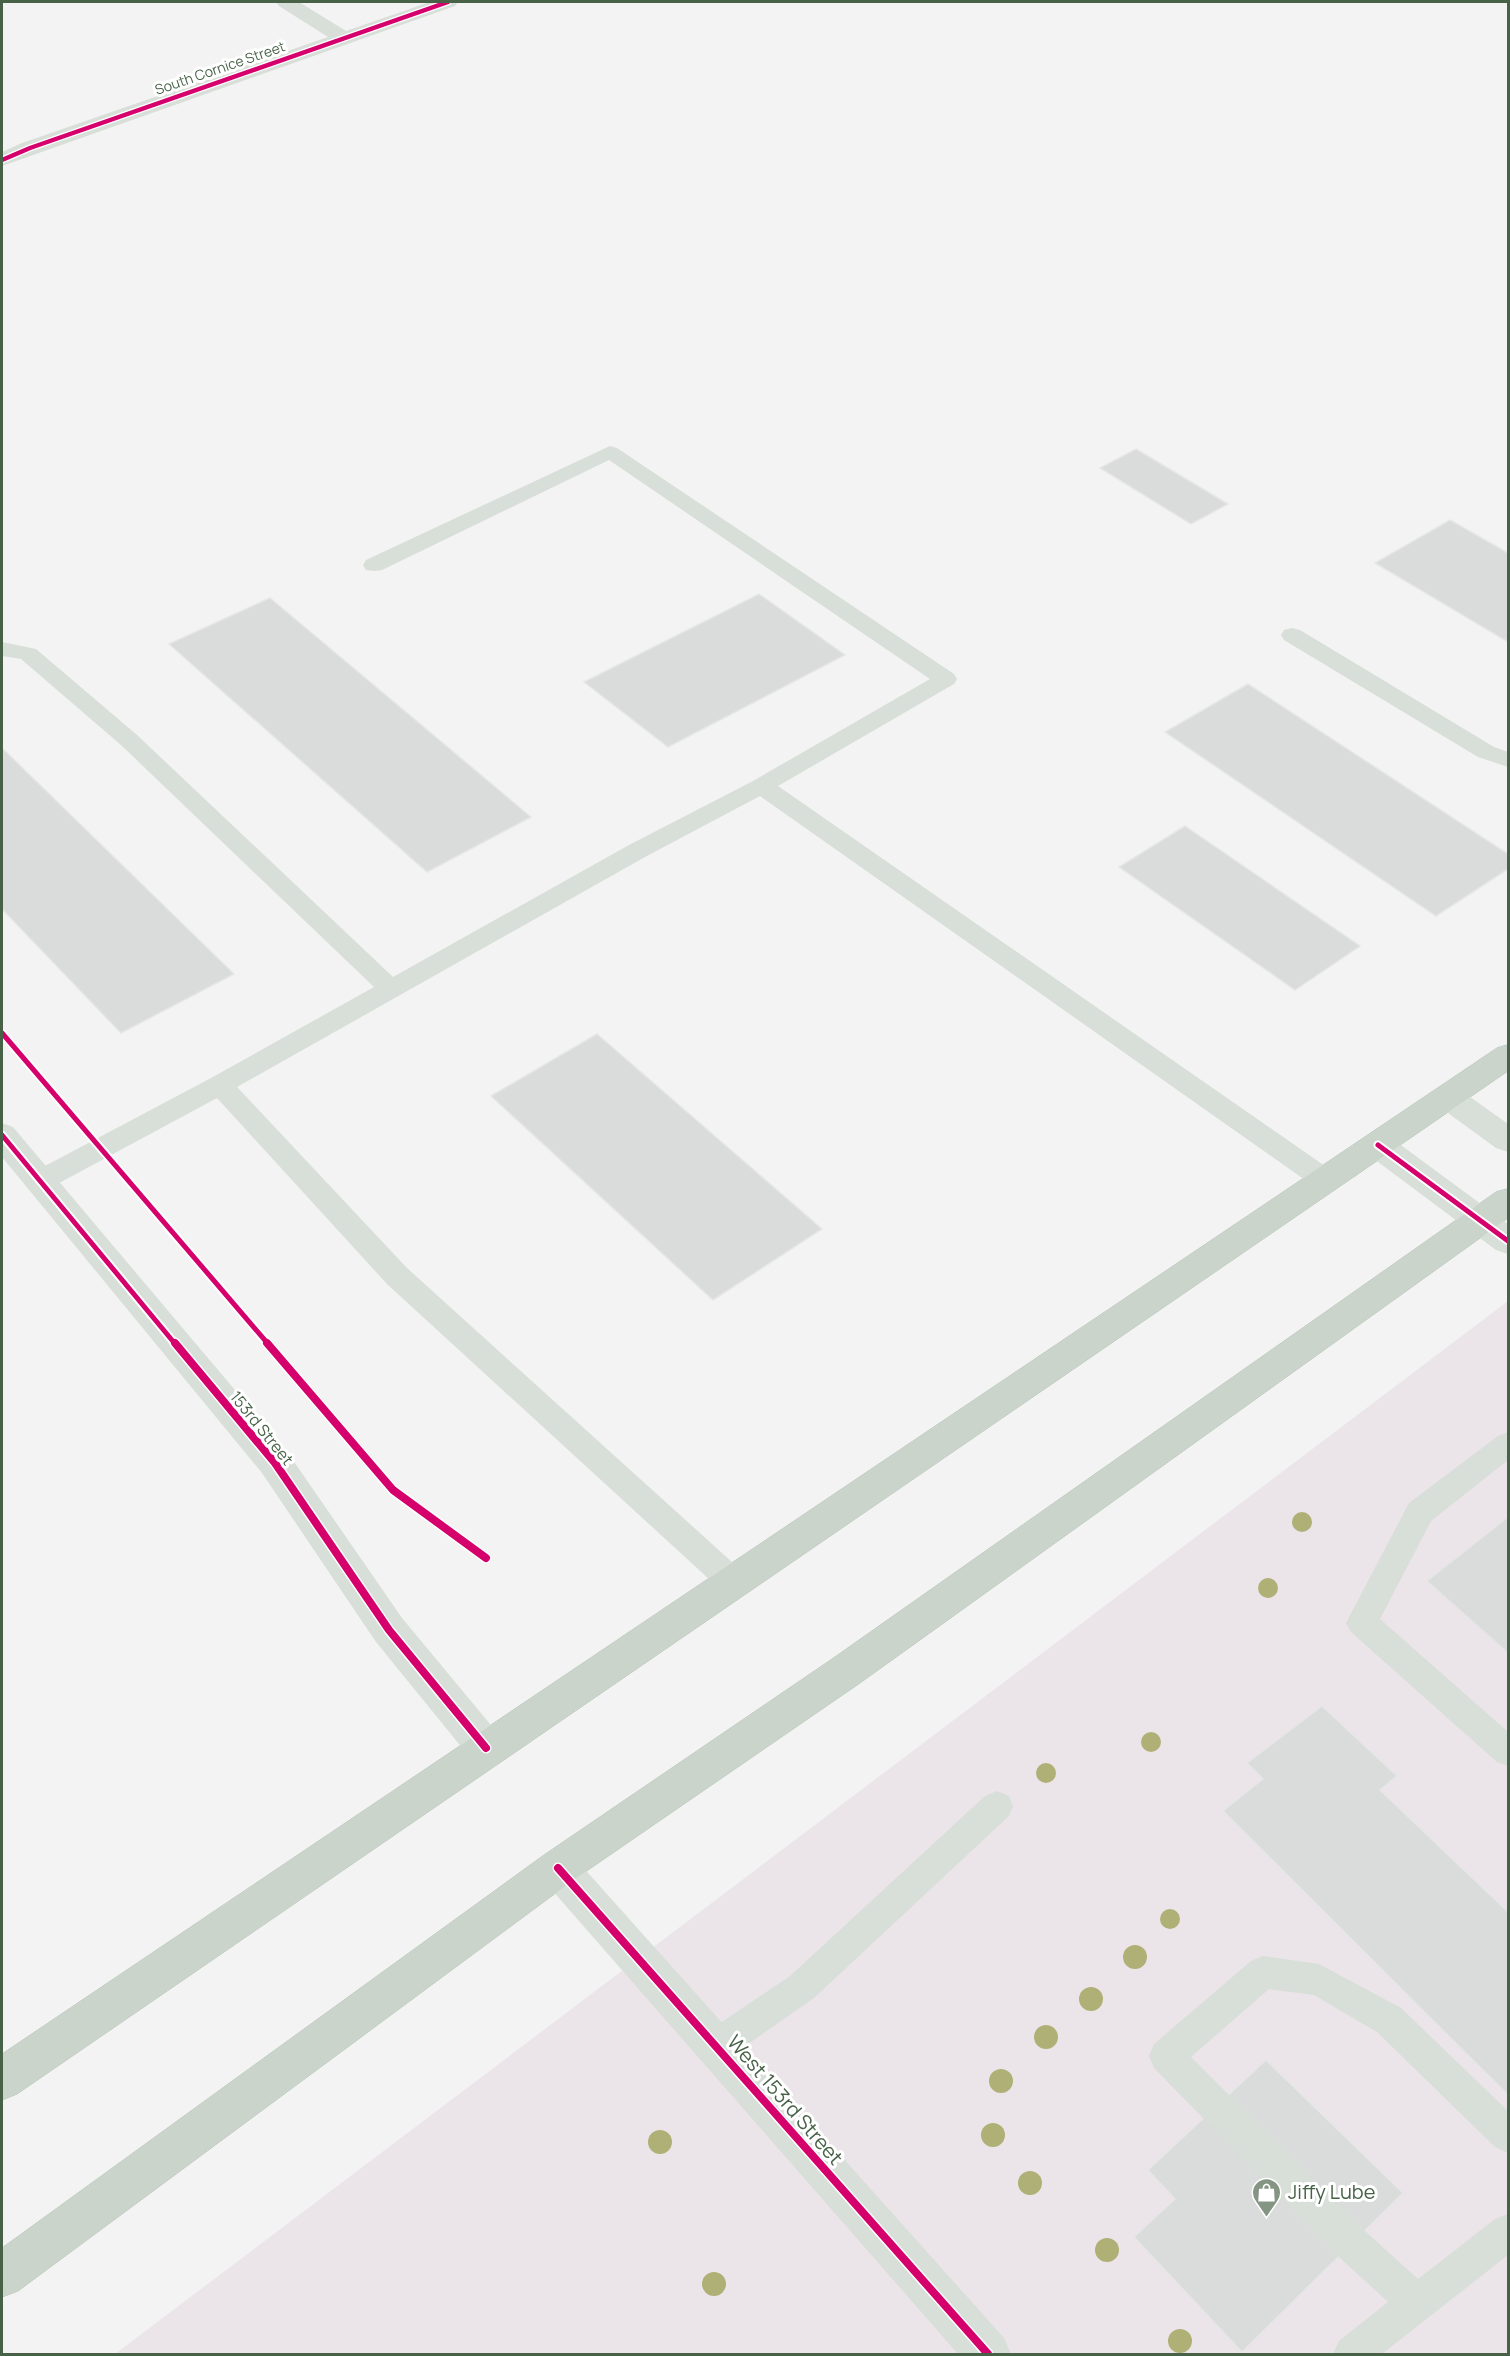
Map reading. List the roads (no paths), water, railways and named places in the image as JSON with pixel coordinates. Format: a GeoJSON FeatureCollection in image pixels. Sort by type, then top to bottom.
{"type":"FeatureCollection","features":[{"type":"Feature","properties":{"kind":"highway"},"geometry":{"type":"LineString","coordinates":[[2,2079],[732,1581],[1509,1056]]}},
{"type":"Feature","properties":{"kind":"highway"},"geometry":{"type":"LineString","coordinates":[[2,2275],[558,1868],[1499,1221]]}},
{"type":"Feature","properties":{"kind":"street"},"geometry":{"type":"LineString","coordinates":[[286,2],[344,38]]}},
{"type":"Feature","properties":{"kind":"street","name":"South Cornice Street"},"geometry":{"type":"LineString","coordinates":[[2,160],[30,148],[448,2]]}},
{"type":"Feature","properties":{"kind":"street"},"geometry":{"type":"LineString","coordinates":[[1448,1097],[1509,1140]]}},
{"type":"Feature","properties":{"kind":"street","name":"153rd Street"},"geometry":{"type":"LineString","coordinates":[[2,1135],[275,1463],[389,1630],[486,1748]]}},
{"type":"Feature","properties":{"kind":"street"},"geometry":{"type":"LineString","coordinates":[[1378,1145],[1499,1221]]}},
{"type":"Feature","properties":{"kind":"street","name":"West 153rd Street"},"geometry":{"type":"LineString","coordinates":[[558,1868],[988,2355]]}},
{"type":"Feature","properties":{"kind":"lane"},"geometry":{"type":"LineString","coordinates":[[40,1181],[220,1085],[637,851],[761,786],[946,679],[610,452],[374,565]]}},
{"type":"Feature","properties":{"kind":"lane"},"geometry":{"type":"LineString","coordinates":[[1292,635],[1486,752],[1509,760]]}},
{"type":"Feature","properties":{"kind":"lane"},"geometry":{"type":"LineString","coordinates":[[2,649],[28,654],[129,740],[391,989]]}},
{"type":"Feature","properties":{"kind":"lane"},"geometry":{"type":"LineString","coordinates":[[761,786],[1325,1180]]}},
{"type":"Feature","properties":{"kind":"lane"},"geometry":{"type":"LineString","coordinates":[[220,1085],[398,1276],[732,1581]]}},
{"type":"Feature","properties":{"kind":"lane"},"geometry":{"type":"LineString","coordinates":[[1509,1444],[1420,1512],[1362,1623],[1509,1752]]}},
{"type":"Feature","properties":{"kind":"lane"},"geometry":{"type":"LineString","coordinates":[[716,2046],[802,1987],[997,1806]]}},
{"type":"Feature","properties":{"kind":"lane"},"geometry":{"type":"LineString","coordinates":[[1417,2303],[1352,2244],[1166,2056],[1263,1972],[1319,1980],[1389,2020],[1509,2135]]}},
{"type":"Feature","properties":{"kind":"lane"},"geometry":{"type":"LineString","coordinates":[[1352,2355],[1509,2232]]}},
{"type":"Feature","properties":{"kind":"place","name":"Jiffy Lube"},"geometry":{"type":"Point","coordinates":[1267,2218]}}]}
